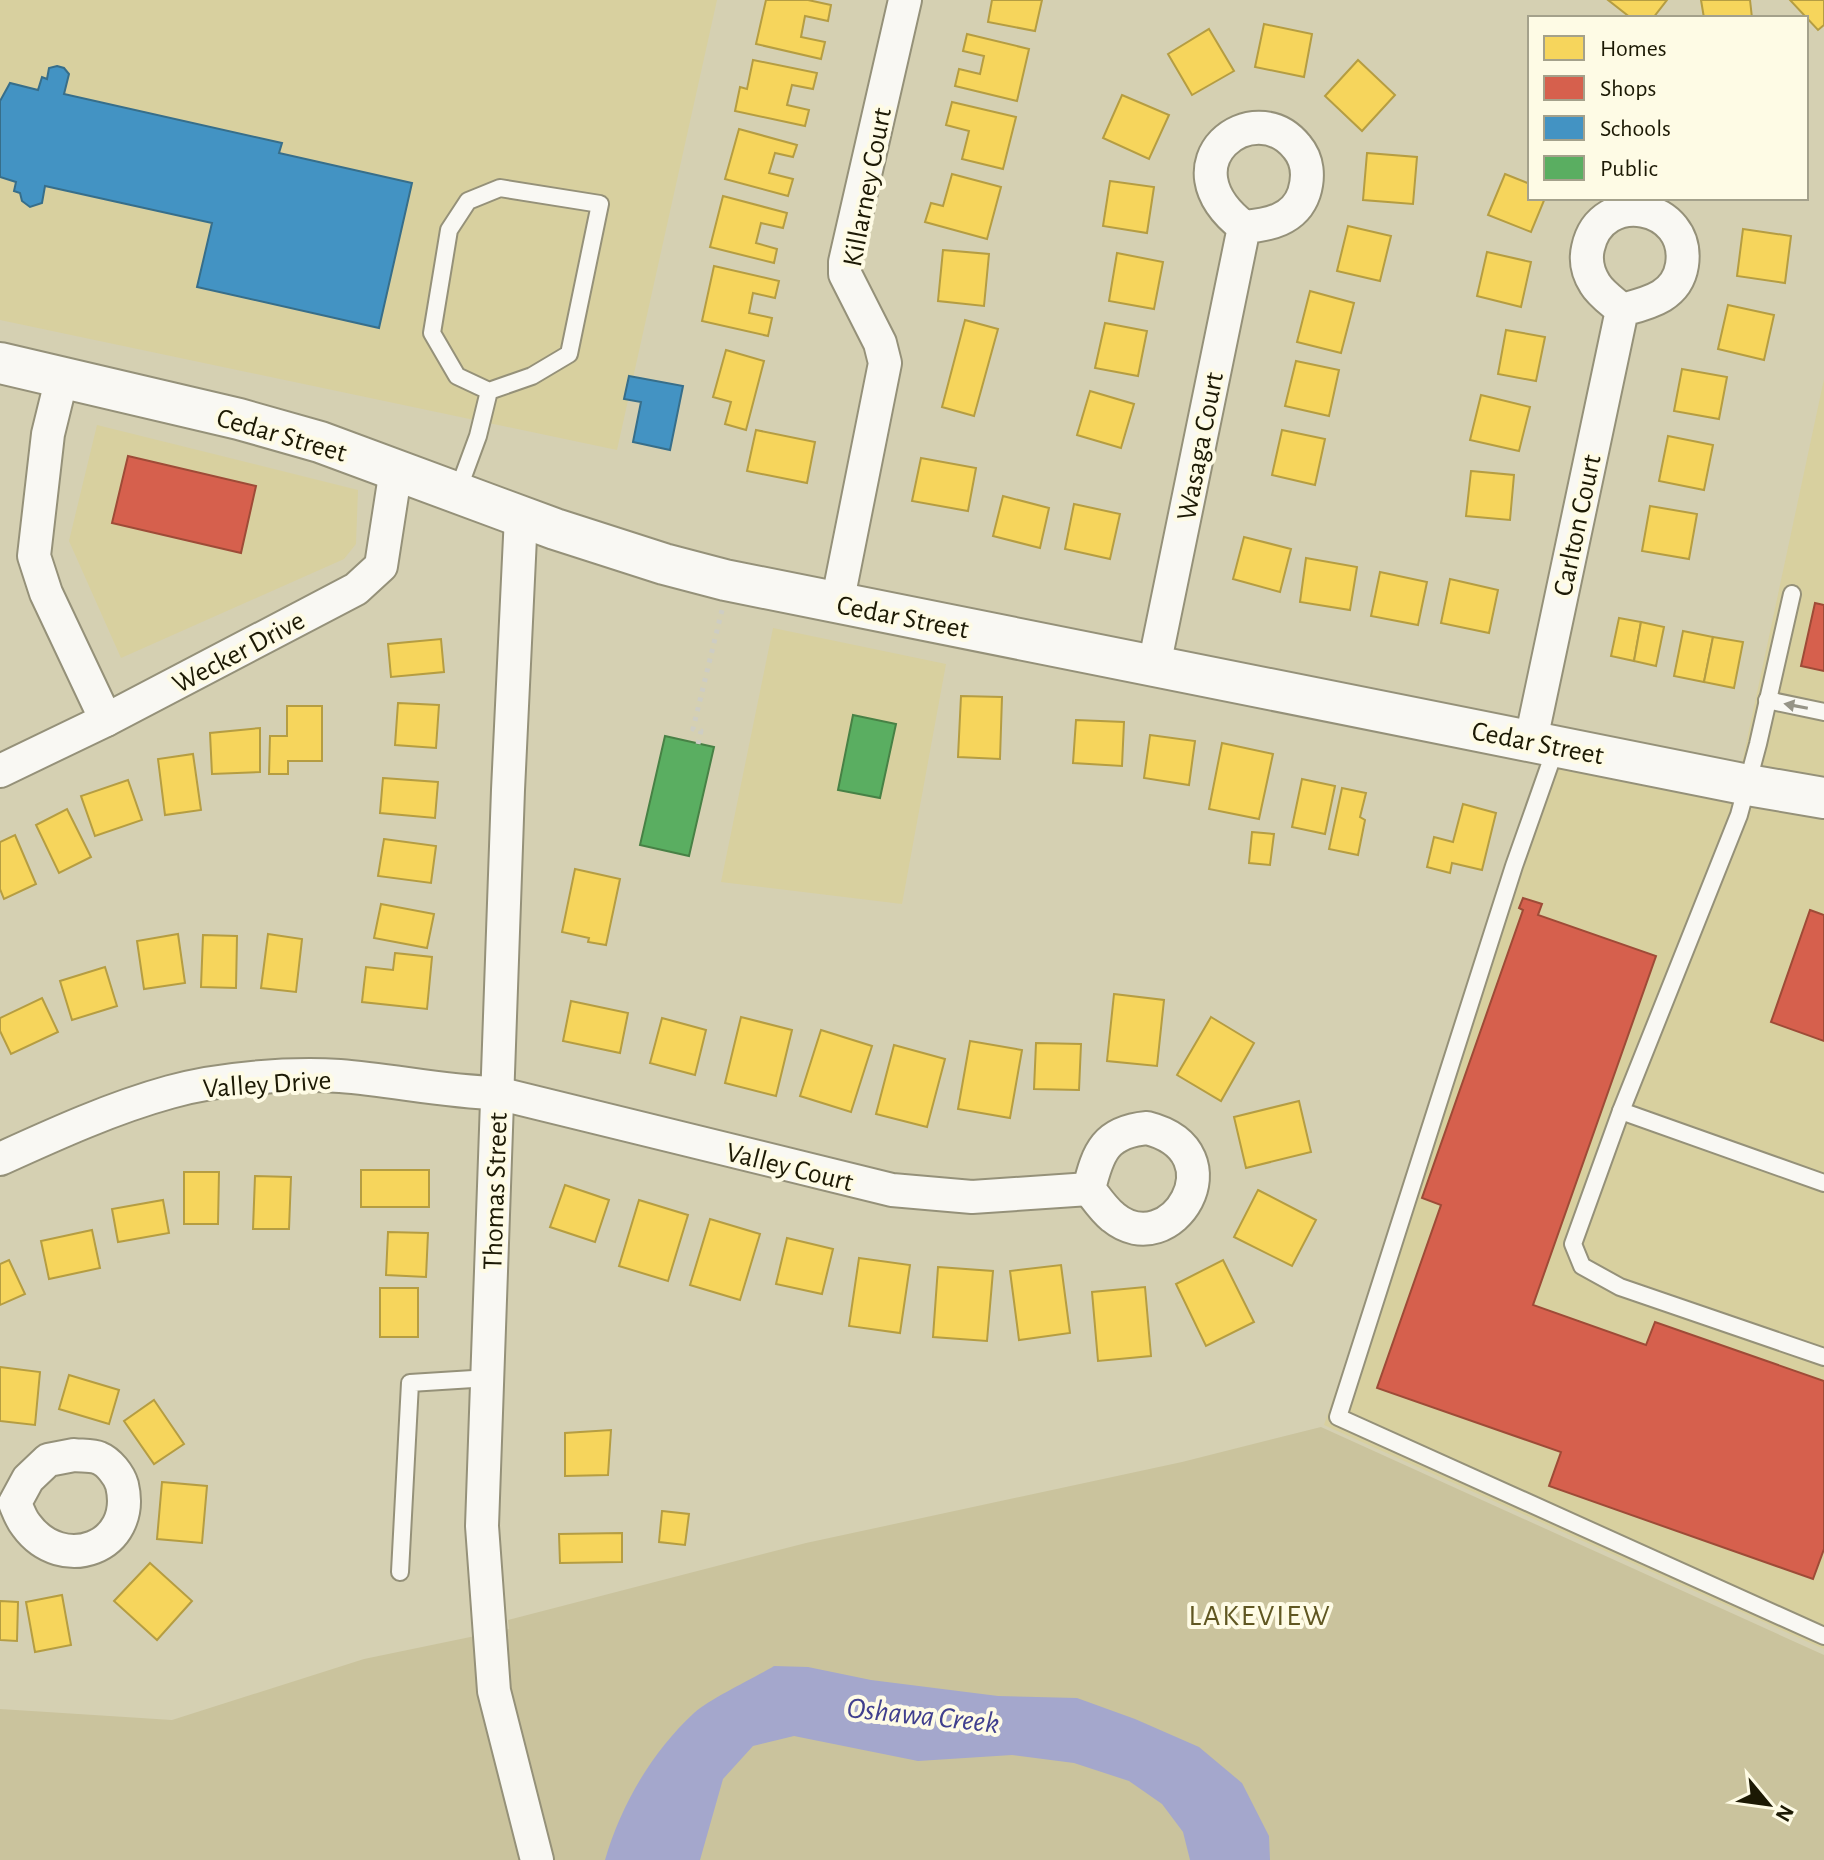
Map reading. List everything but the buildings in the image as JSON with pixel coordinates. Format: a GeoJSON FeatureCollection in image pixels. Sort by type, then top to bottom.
{"type":"FeatureCollection","features":[{"type":"Feature","properties":{"kind":"street","name":"Killarney Court"},"geometry":{"type":"LineString","coordinates":[[837,604],[885,363],[880,343],[845,274],[845,262],[905,0]]}},
{"type":"Feature","properties":{"kind":"street","name":"Wasaga Court"},"geometry":{"type":"LineString","coordinates":[[1154,666],[1244,227]]}},
{"type":"Feature","properties":{"kind":"street","name":"Carlton Court"},"geometry":{"type":"LineString","coordinates":[[1544,742],[1622,310]]}},
{"type":"Feature","properties":{"kind":"street","name":"Cedar Street"},"geometry":{"type":"LineString","coordinates":[[0,363],[239,419],[320,442],[521,516],[664,564],[725,580],[1824,798]]}},
{"type":"Feature","properties":{"kind":"street"},"geometry":{"type":"LineString","coordinates":[[62,377],[48,434],[34,556],[46,593],[106,720]]}},
{"type":"Feature","properties":{"kind":"street","name":"Wecker Drive"},"geometry":{"type":"LineString","coordinates":[[0,771],[106,720],[356,589],[381,566],[396,469]]}},
{"type":"Feature","properties":{"kind":"street","name":"Thomas Street"},"geometry":{"type":"LineString","coordinates":[[521,516],[516,577],[482,1526],[494,1691],[536,1856]]}},
{"type":"Feature","properties":{"kind":"street","name":"Valley Drive"},"geometry":{"type":"LineString","coordinates":[[0,1159],[57,1134],[171,1092],[243,1079],[339,1076],[463,1092],[497,1093]]}},
{"type":"Feature","properties":{"kind":"street","name":"Valley Court"},"geometry":{"type":"LineString","coordinates":[[497,1093],[892,1190],[972,1197],[1089,1189]]}},
{"type":"Feature","properties":{"kind":"lane"},"geometry":{"type":"LineString","coordinates":[[500,188],[600,204],[569,354],[532,376],[489,391],[457,376],[432,333],[449,230],[468,201],[500,188]]}},
{"type":"Feature","properties":{"kind":"lane"},"geometry":{"type":"LineString","coordinates":[[457,493],[478,436],[489,391]]}},
{"type":"Feature","properties":{"kind":"lane"},"geometry":{"type":"LineString","coordinates":[[1792,594],[1739,815],[1621,1111],[1573,1244],[1582,1266],[1620,1287],[1824,1357]]}},
{"type":"Feature","properties":{"kind":"lane"},"geometry":{"type":"LineString","coordinates":[[1767,700],[1824,712]]}},
{"type":"Feature","properties":{"kind":"lane"},"geometry":{"type":"LineString","coordinates":[[1544,742],[1514,866],[1338,1417],[1824,1636]]}},
{"type":"Feature","properties":{"kind":"lane"},"geometry":{"type":"LineString","coordinates":[[1621,1111],[1824,1183]]}},
{"type":"Feature","properties":{"kind":"lane"},"geometry":{"type":"LineString","coordinates":[[400,1572],[410,1383],[489,1378]]}},
{"type":"Feature","properties":{"kind":"path"},"geometry":{"type":"LineString","coordinates":[[698,744],[701,731],[693,729],[722,609]]}},
{"type":"Feature","properties":{"kind":"shaded area"},"geometry":{"type":"Polygon","coordinates":[[[0,0],[717,0],[617,450],[0,320],[0,0]]]}},
{"type":"Feature","properties":{"kind":"shaded area"},"geometry":{"type":"Polygon","coordinates":[[[1824,379],[1824,1649],[1324,1425],[1553,762],[1736,791],[1824,379]]]}},
{"type":"Feature","properties":{"kind":"shaded area"},"geometry":{"type":"Polygon","coordinates":[[[97,425],[358,490],[356,544],[344,559],[121,658],[69,541],[97,425]]]}},
{"type":"Feature","properties":{"kind":"shaded area"},"geometry":{"type":"Polygon","coordinates":[[[773,628],[946,664],[902,904],[721,882],[773,628]]]}},
{"type":"Feature","properties":{"kind":"shaded area"},"geometry":{"type":"Polygon","coordinates":[[[1321,1427],[1824,1655],[1824,1860],[0,1860],[0,1709],[172,1720],[364,1659],[509,1629],[508,1620],[806,1543],[1182,1462],[1321,1427]]]}},
{"type":"Feature","properties":{"kind":"water","name":"Oshawa Creek"},"geometry":{"type":"Polygon","coordinates":[[[774,1666],[808,1667],[871,1680],[998,1696],[1077,1698],[1135,1719],[1199,1747],[1242,1783],[1269,1836],[1270,1860],[1190,1860],[1183,1832],[1162,1804],[1129,1781],[1074,1763],[1012,1755],[918,1761],[794,1736],[753,1746],[723,1779],[700,1860],[605,1860],[629,1800],[664,1745],[701,1707],[774,1666]]]}},
{"type":"Feature","properties":{"kind":"district","name":"LAKEVIEW"},"geometry":{"type":"Point","coordinates":[1260,1615]}}]}
